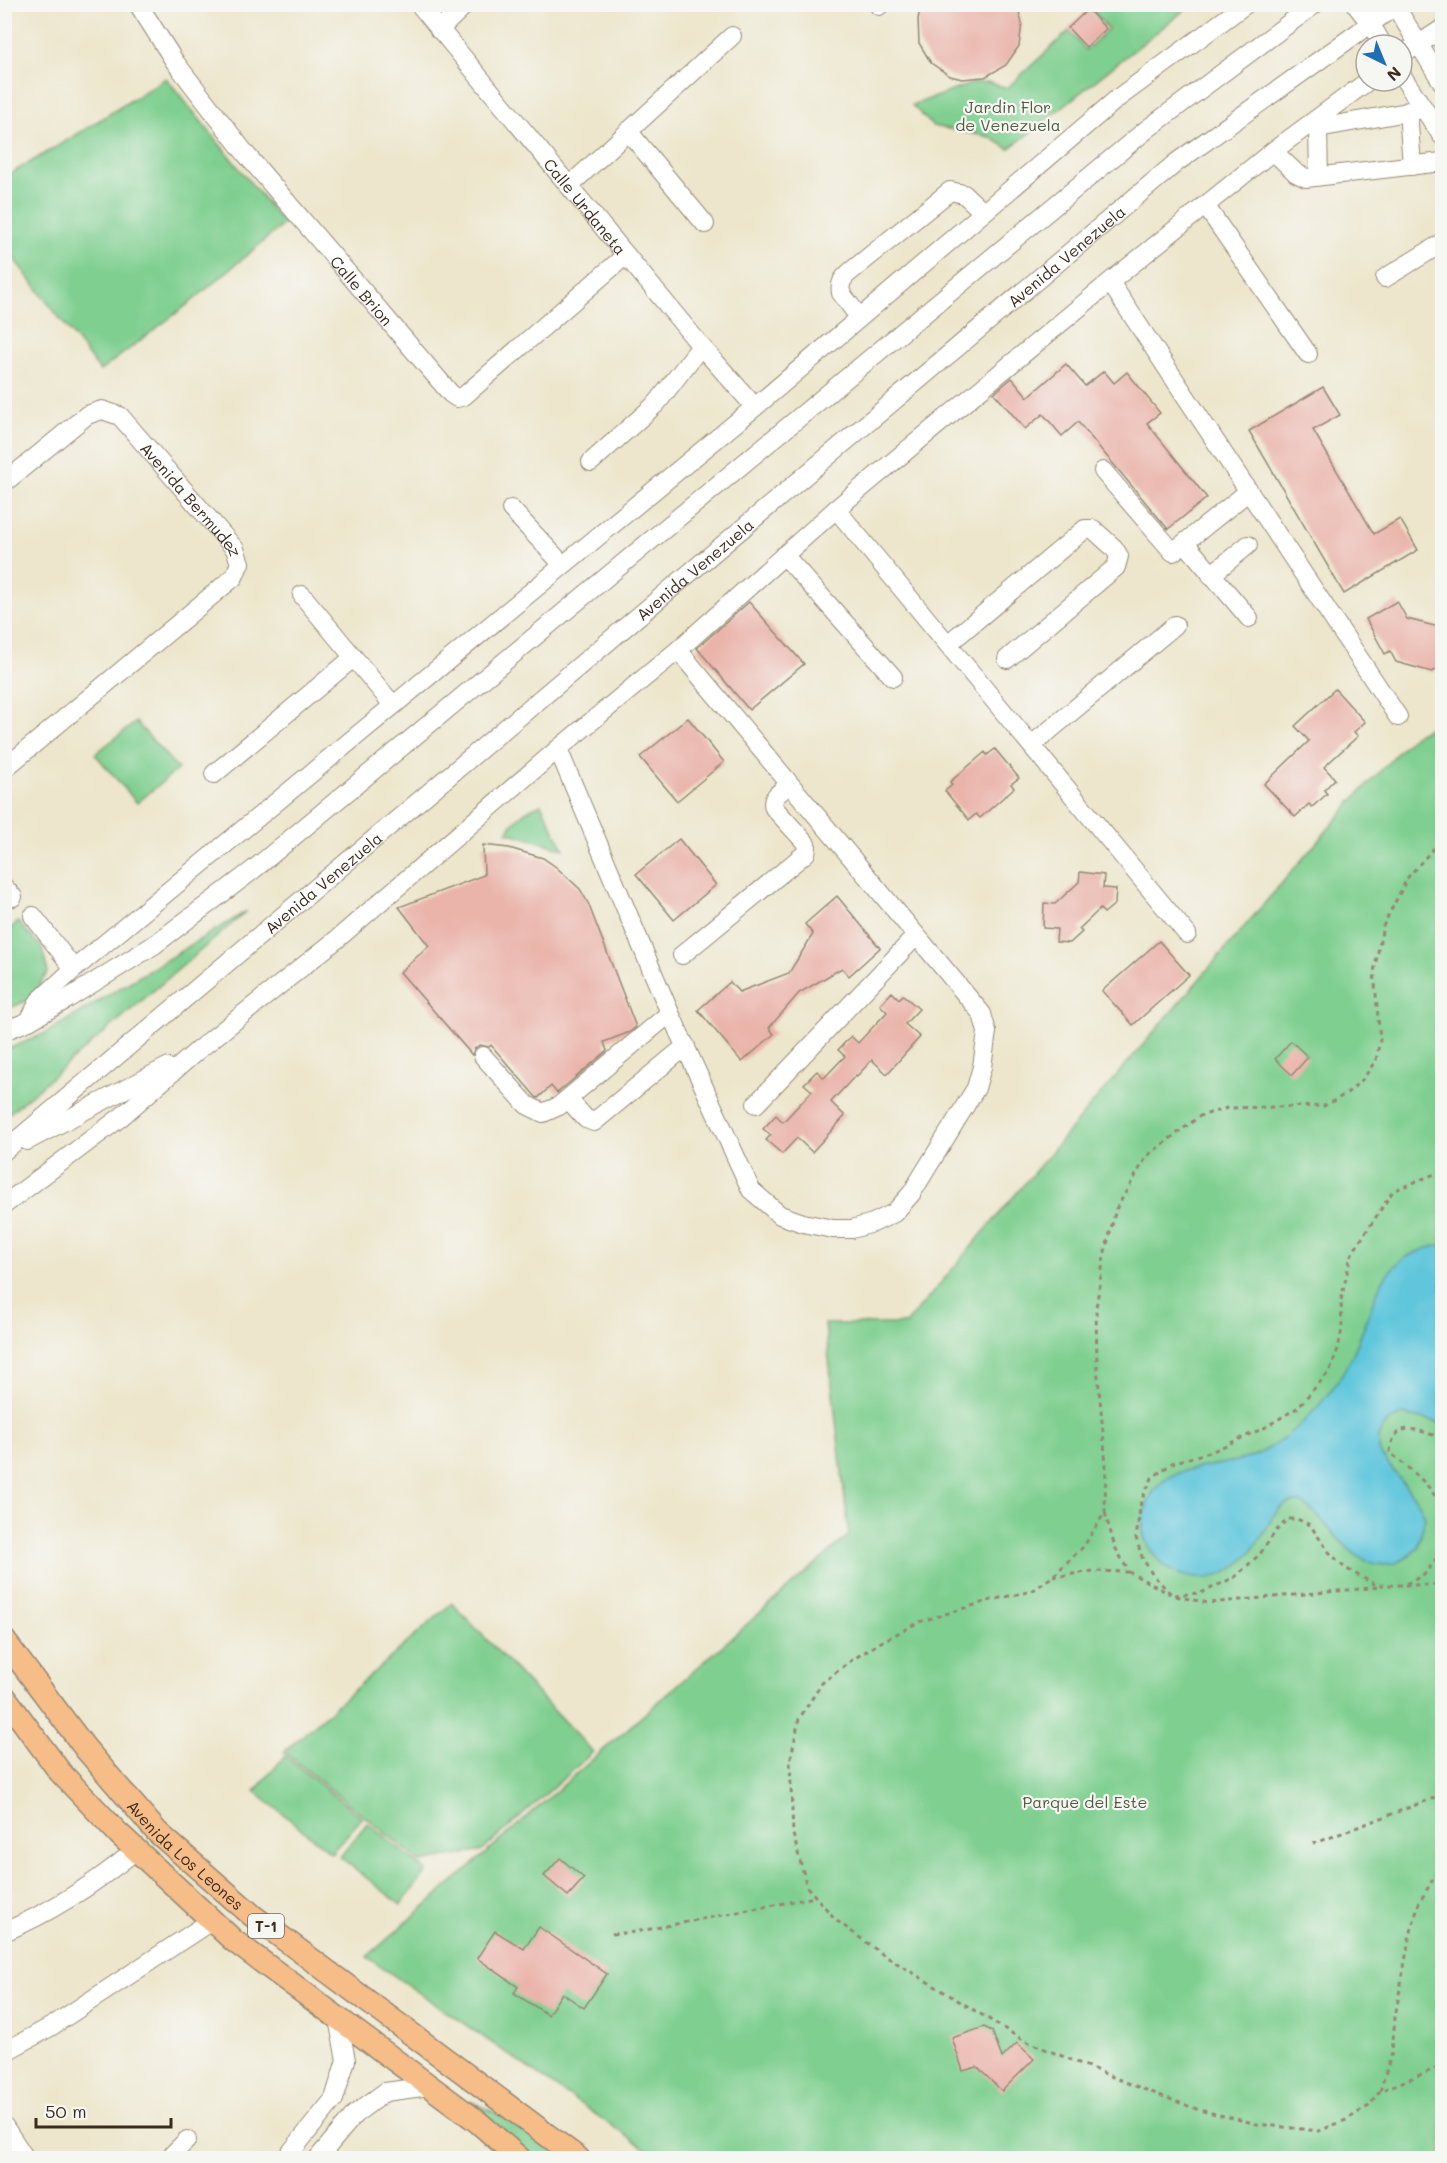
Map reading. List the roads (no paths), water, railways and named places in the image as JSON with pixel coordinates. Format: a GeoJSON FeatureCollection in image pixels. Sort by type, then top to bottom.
{"type":"FeatureCollection","features":[{"type":"Feature","properties":{"kind":"main road","name":"Avenida Los Leones"},"geometry":{"type":"LineString","coordinates":[[4,1640],[85,1749],[157,1832],[253,1916],[578,2158]]}},
{"type":"Feature","properties":{"kind":"main road","name":"Avenida Los Leones"},"geometry":{"type":"LineString","coordinates":[[4,1696],[60,1772],[119,1834],[211,1921],[234,1941],[478,2122],[519,2158]]}},
{"type":"Feature","properties":{"kind":"street","name":"Calle Brion"},"geometry":{"type":"LineString","coordinates":[[138,4],[175,62],[245,153],[451,394],[457,398],[464,396],[626,255]]}},
{"type":"Feature","properties":{"kind":"street","name":"Calle Urdaneta"},"geometry":{"type":"LineString","coordinates":[[419,4],[754,407]]}},
{"type":"Feature","properties":{"kind":"street"},"geometry":{"type":"LineString","coordinates":[[439,30],[466,4]]}},
{"type":"Feature","properties":{"kind":"street"},"geometry":{"type":"LineString","coordinates":[[29,1021],[39,1001],[74,969],[754,407],[1118,98],[1246,4]]}},
{"type":"Feature","properties":{"kind":"street"},"geometry":{"type":"LineString","coordinates":[[4,1031],[29,1021],[154,945],[253,870],[1146,130],[1315,4]]}},
{"type":"Feature","properties":{"kind":"street"},"geometry":{"type":"LineString","coordinates":[[1355,4],[1376,33]]}},
{"type":"Feature","properties":{"kind":"street"},"geometry":{"type":"LineString","coordinates":[[1396,5],[1417,45],[1443,82]]}},
{"type":"Feature","properties":{"kind":"street","name":"Avenida Venezuela"},"geometry":{"type":"LineString","coordinates":[[4,1152],[1177,162],[1396,5]]}},
{"type":"Feature","properties":{"kind":"street"},"geometry":{"type":"LineString","coordinates":[[1414,47],[1443,29]]}},
{"type":"Feature","properties":{"kind":"street"},"geometry":{"type":"LineString","coordinates":[[569,186],[732,36]]}},
{"type":"Feature","properties":{"kind":"street"},"geometry":{"type":"LineString","coordinates":[[4,1205],[121,1117],[198,1051],[336,940],[678,650],[836,509],[1110,282],[1274,151],[1314,127],[1354,93]]}},
{"type":"Feature","properties":{"kind":"street"},"geometry":{"type":"LineString","coordinates":[[1409,93],[1416,110],[1443,136]]}},
{"type":"Feature","properties":{"kind":"street"},"geometry":{"type":"LineString","coordinates":[[1314,127],[1416,110]]}},
{"type":"Feature","properties":{"kind":"street"},"geometry":{"type":"LineString","coordinates":[[1412,166],[1416,110]]}},
{"type":"Feature","properties":{"kind":"street"},"geometry":{"type":"LineString","coordinates":[[1314,127],[1319,176]]}},
{"type":"Feature","properties":{"kind":"street"},"geometry":{"type":"LineString","coordinates":[[628,131],[705,224]]}},
{"type":"Feature","properties":{"kind":"street"},"geometry":{"type":"LineString","coordinates":[[1274,151],[1296,173],[1306,178],[1443,162]]}},
{"type":"Feature","properties":{"kind":"street"},"geometry":{"type":"LineString","coordinates":[[860,317],[841,293],[840,288],[844,277],[950,191],[964,194],[983,212]]}},
{"type":"Feature","properties":{"kind":"street"},"geometry":{"type":"LineString","coordinates":[[1205,205],[1308,354]]}},
{"type":"Feature","properties":{"kind":"street"},"geometry":{"type":"LineString","coordinates":[[1385,278],[1443,243]]}},
{"type":"Feature","properties":{"kind":"street"},"geometry":{"type":"LineString","coordinates":[[1110,282],[1398,717]]}},
{"type":"Feature","properties":{"kind":"street"},"geometry":{"type":"LineString","coordinates":[[591,462],[657,404],[701,346]]}},
{"type":"Feature","properties":{"kind":"street","name":"Avenida Bermudez"},"geometry":{"type":"LineString","coordinates":[[4,483],[87,415],[102,411],[120,416],[234,549],[240,563],[234,577],[4,769]]}},
{"type":"Feature","properties":{"kind":"street"},"geometry":{"type":"LineString","coordinates":[[1103,471],[1170,551],[1175,551],[1249,491]]}},
{"type":"Feature","properties":{"kind":"street"},"geometry":{"type":"LineString","coordinates":[[511,509],[563,565]]}},
{"type":"Feature","properties":{"kind":"street"},"geometry":{"type":"LineString","coordinates":[[836,509],[1187,934]]}},
{"type":"Feature","properties":{"kind":"street"},"geometry":{"type":"LineString","coordinates":[[948,644],[1085,529],[1093,529],[1114,548],[1119,556],[1116,567],[1007,659]]}},
{"type":"Feature","properties":{"kind":"street"},"geometry":{"type":"LineString","coordinates":[[1185,543],[1249,618]]}},
{"type":"Feature","properties":{"kind":"street"},"geometry":{"type":"LineString","coordinates":[[1211,575],[1248,545]]}},
{"type":"Feature","properties":{"kind":"street"},"geometry":{"type":"LineString","coordinates":[[784,555],[893,677]]}},
{"type":"Feature","properties":{"kind":"street"},"geometry":{"type":"LineString","coordinates":[[302,595],[393,705]]}},
{"type":"Feature","properties":{"kind":"street"},"geometry":{"type":"LineString","coordinates":[[1032,745],[1175,625]]}},
{"type":"Feature","properties":{"kind":"street"},"geometry":{"type":"LineString","coordinates":[[558,750],[670,1013],[751,1190],[780,1215],[803,1223],[833,1229],[852,1229],[894,1213],[911,1194],[976,1088],[982,1067],[987,1032],[982,1014],[678,650]]}},
{"type":"Feature","properties":{"kind":"street"},"geometry":{"type":"LineString","coordinates":[[214,774],[353,658]]}},
{"type":"Feature","properties":{"kind":"street"},"geometry":{"type":"LineString","coordinates":[[682,955],[806,853],[805,842],[772,803],[773,798],[790,785]]}},
{"type":"Feature","properties":{"kind":"street"},"geometry":{"type":"LineString","coordinates":[[33,916],[74,969]]}},
{"type":"Feature","properties":{"kind":"street"},"geometry":{"type":"LineString","coordinates":[[756,1104],[915,936]]}},
{"type":"Feature","properties":{"kind":"street"},"geometry":{"type":"LineString","coordinates":[[483,1056],[527,1105],[543,1113],[568,1099],[670,1013]]}},
{"type":"Feature","properties":{"kind":"street"},"geometry":{"type":"LineString","coordinates":[[568,1099],[586,1119],[594,1122],[686,1046]]}},
{"type":"Feature","properties":{"kind":"street"},"geometry":{"type":"LineString","coordinates":[[4,1152],[198,1051]]}},
{"type":"Feature","properties":{"kind":"street"},"geometry":{"type":"LineString","coordinates":[[4,1932],[27,1923],[102,1878],[136,1850]]}},
{"type":"Feature","properties":{"kind":"street"},"geometry":{"type":"LineString","coordinates":[[10,2049],[52,2026],[211,1921]]}},
{"type":"Feature","properties":{"kind":"street"},"geometry":{"type":"LineString","coordinates":[[286,2158],[334,2099],[346,2060],[338,2019]]}},
{"type":"Feature","properties":{"kind":"street"},"geometry":{"type":"LineString","coordinates":[[318,2158],[355,2114],[385,2092],[430,2086]]}},
{"type":"Feature","properties":{"kind":"street"},"geometry":{"type":"LineString","coordinates":[[4,2126],[25,2158]]}},
{"type":"Feature","properties":{"kind":"street"},"geometry":{"type":"LineString","coordinates":[[169,2158],[187,2140]]}},
{"type":"Feature","properties":{"kind":"water"},"geometry":{"type":"Polygon","coordinates":[[[1442,1245],[1442,1423],[1403,1415],[1388,1421],[1378,1436],[1380,1454],[1419,1503],[1425,1517],[1418,1548],[1399,1562],[1378,1564],[1362,1558],[1347,1548],[1311,1510],[1300,1503],[1289,1503],[1275,1514],[1254,1548],[1229,1571],[1209,1578],[1188,1577],[1171,1570],[1159,1561],[1148,1546],[1143,1528],[1148,1502],[1156,1488],[1168,1478],[1181,1472],[1254,1456],[1270,1448],[1300,1425],[1340,1378],[1352,1356],[1380,1285],[1390,1271],[1402,1260],[1419,1251],[1442,1245]]]}},
{"type":"Feature","properties":{"kind":"park label","name":"Jardin Flor de Venezuela"},"geometry":{"type":"Point","coordinates":[1008,115]}},
{"type":"Feature","properties":{"kind":"park label","name":"Parque del Este"},"geometry":{"type":"Point","coordinates":[1085,1801]}}]}
